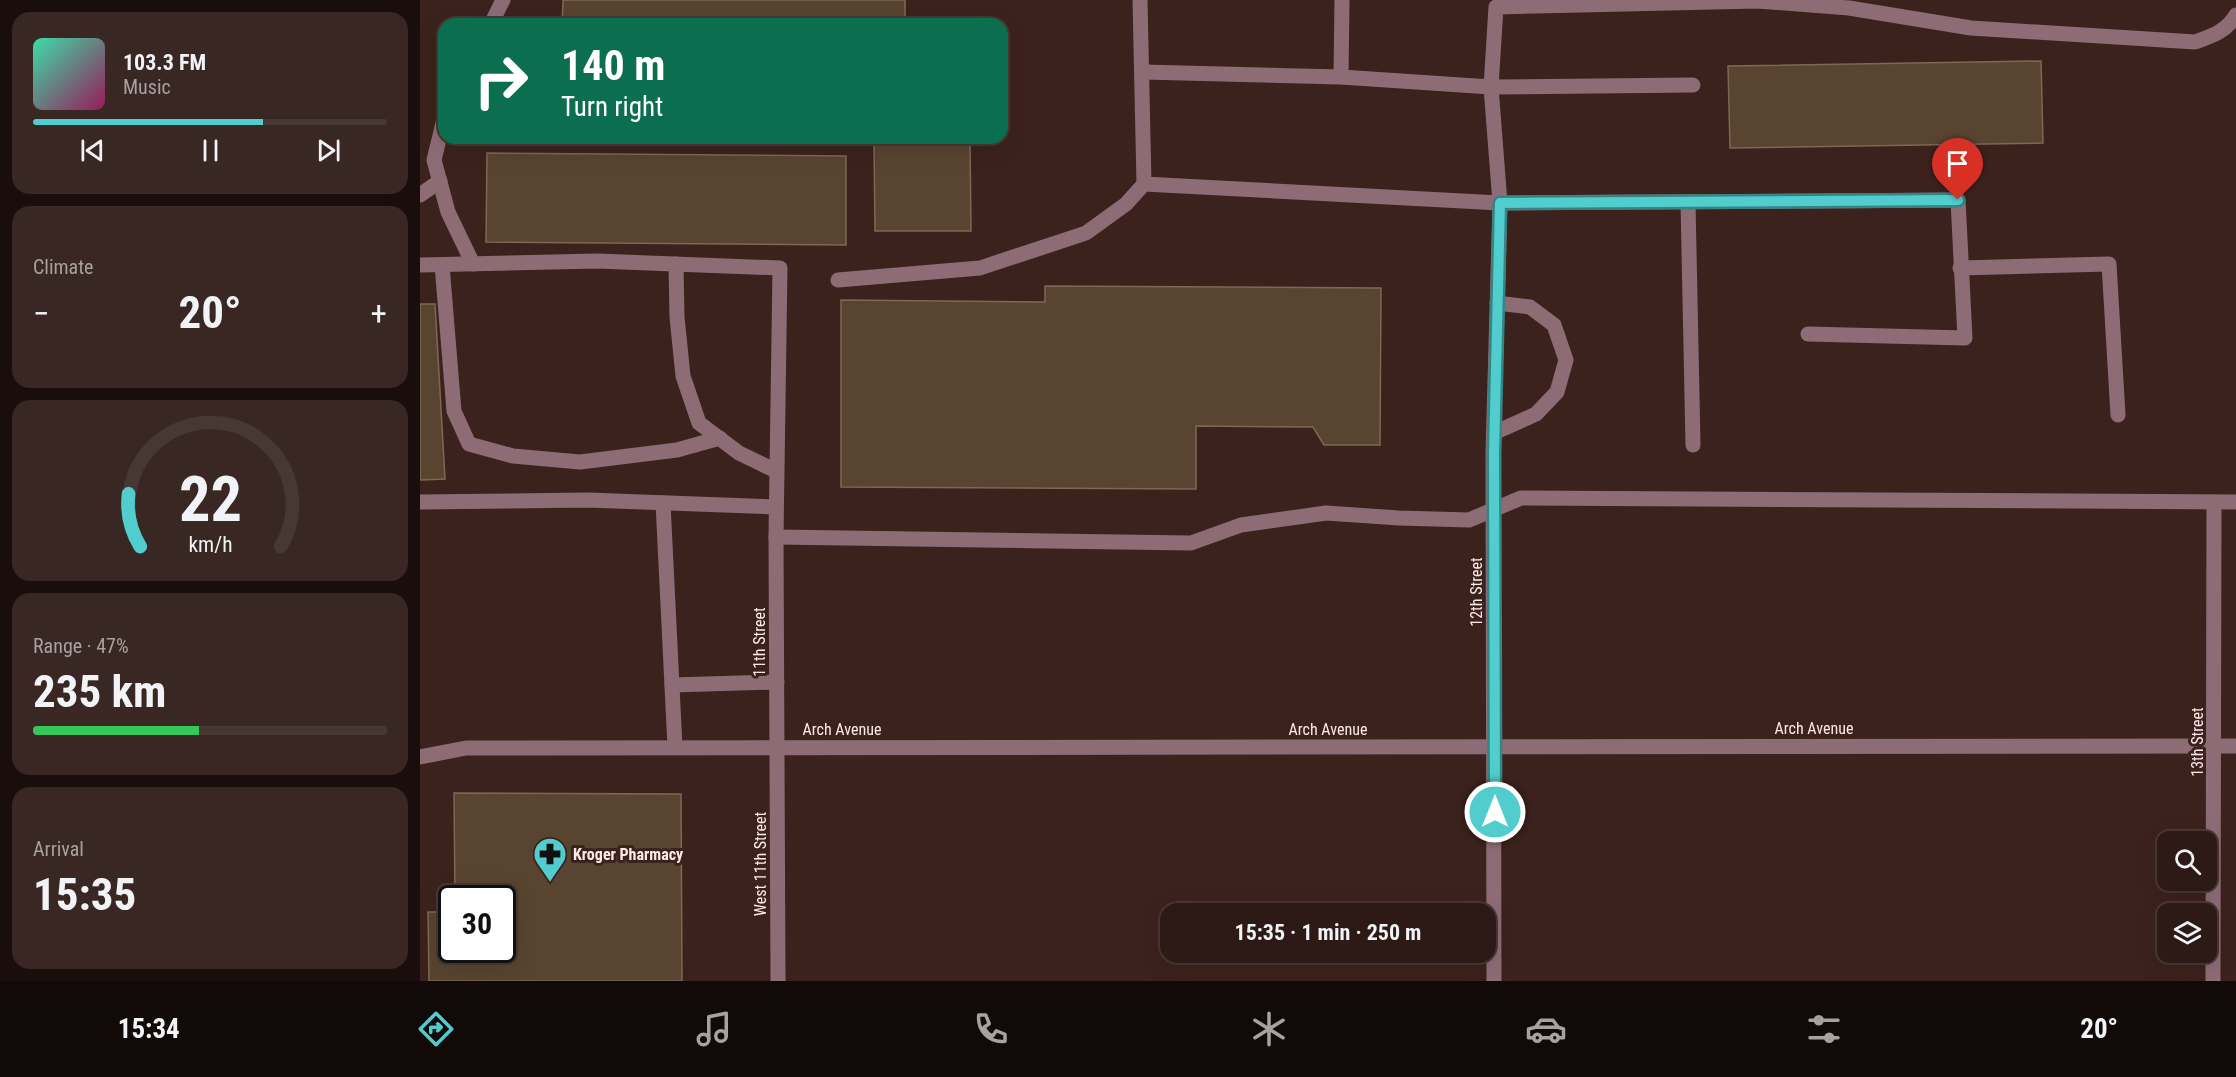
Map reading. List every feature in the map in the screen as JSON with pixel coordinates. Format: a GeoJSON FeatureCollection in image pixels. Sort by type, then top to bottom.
{"type":"FeatureCollection","features":[{"type":"Feature","properties":{"kind":"street"},"geometry":{"type":"LineString","coordinates":[[493,18],[503,0]]}},
{"type":"Feature","properties":{"kind":"street"},"geometry":{"type":"LineString","coordinates":[[838,280],[980,268],[1086,233],[1126,204],[1144,184],[1140,0]]}},
{"type":"Feature","properties":{"kind":"street"},"geometry":{"type":"LineString","coordinates":[[1341,77],[1342,0]]}},
{"type":"Feature","properties":{"kind":"street"},"geometry":{"type":"LineString","coordinates":[[1490,4],[1758,1],[1849,8],[1971,28],[2195,42],[2215,36],[2231,23],[2236,15]]}},
{"type":"Feature","properties":{"kind":"street","name":"12th Street"},"geometry":{"type":"LineString","coordinates":[[1490,4],[1491,87],[1500,203],[1494,433],[1494,981]]}},
{"type":"Feature","properties":{"kind":"street"},"geometry":{"type":"LineString","coordinates":[[1143,72],[1341,77],[1491,87],[1693,85]]}},
{"type":"Feature","properties":{"kind":"street"},"geometry":{"type":"LineString","coordinates":[[438,144],[434,160],[448,212],[473,264]]}},
{"type":"Feature","properties":{"kind":"street"},"geometry":{"type":"LineString","coordinates":[[420,195],[440,181]]}},
{"type":"Feature","properties":{"kind":"street"},"geometry":{"type":"LineString","coordinates":[[1144,184],[1500,203],[1958,200],[1965,338],[1808,334]]}},
{"type":"Feature","properties":{"kind":"street"},"geometry":{"type":"LineString","coordinates":[[1688,202],[1693,445]]}},
{"type":"Feature","properties":{"kind":"street"},"geometry":{"type":"LineString","coordinates":[[420,265],[597,261],[676,264],[677,317],[683,376],[699,423],[740,453],[776,471]]}},
{"type":"Feature","properties":{"kind":"street","name":"11th Street"},"geometry":{"type":"LineString","coordinates":[[676,264],[780,268],[776,471],[778,747]]}},
{"type":"Feature","properties":{"kind":"street"},"geometry":{"type":"LineString","coordinates":[[1960,268],[2109,264],[2118,415]]}},
{"type":"Feature","properties":{"kind":"street"},"geometry":{"type":"LineString","coordinates":[[442,265],[454,411],[469,444],[513,456],[580,462],[677,450],[720,438]]}},
{"type":"Feature","properties":{"kind":"street"},"geometry":{"type":"LineString","coordinates":[[1494,433],[1536,414],[1557,392],[1566,360],[1554,325],[1530,307],[1497,303]]}},
{"type":"Feature","properties":{"kind":"street"},"geometry":{"type":"LineString","coordinates":[[776,537],[1191,543],[1241,525],[1326,513],[1469,520],[1521,498],[2236,502]]}},
{"type":"Feature","properties":{"kind":"street"},"geometry":{"type":"LineString","coordinates":[[420,502],[588,500],[776,507]]}},
{"type":"Feature","properties":{"kind":"street","name":"13th Street"},"geometry":{"type":"LineString","coordinates":[[2213,981],[2214,502]]}},
{"type":"Feature","properties":{"kind":"street"},"geometry":{"type":"LineString","coordinates":[[663,503],[675,747]]}},
{"type":"Feature","properties":{"kind":"street"},"geometry":{"type":"LineString","coordinates":[[672,685],[777,682]]}},
{"type":"Feature","properties":{"kind":"street","name":"Arch Avenue"},"geometry":{"type":"LineString","coordinates":[[420,757],[466,748],[2236,746]]}},
{"type":"Feature","properties":{"kind":"street","name":"West 11th Street"},"geometry":{"type":"LineString","coordinates":[[778,747],[778,981]]}},
{"type":"Feature","properties":{"kind":"building"},"geometry":{"type":"Polygon","coordinates":[[[563,0],[905,0],[905,18],[562,18],[563,0]]]}},
{"type":"Feature","properties":{"kind":"building"},"geometry":{"type":"Polygon","coordinates":[[[2041,61],[2043,143],[1730,148],[1728,66],[2041,61]]]}},
{"type":"Feature","properties":{"kind":"building"},"geometry":{"type":"Polygon","coordinates":[[[874,144],[970,144],[971,231],[875,231],[874,144]]]}},
{"type":"Feature","properties":{"kind":"building"},"geometry":{"type":"Polygon","coordinates":[[[487,153],[846,156],[846,245],[486,242],[487,153]]]}},
{"type":"Feature","properties":{"kind":"building"},"geometry":{"type":"Polygon","coordinates":[[[1045,286],[1381,288],[1380,445],[1324,445],[1313,427],[1196,426],[1196,489],[841,487],[841,300],[1045,302],[1045,286]]]}},
{"type":"Feature","properties":{"kind":"building"},"geometry":{"type":"Polygon","coordinates":[[[420,304],[435,304],[445,479],[420,480],[420,304]]]}},
{"type":"Feature","properties":{"kind":"building"},"geometry":{"type":"Polygon","coordinates":[[[454,793],[681,794],[682,981],[429,981],[428,912],[438,912],[438,963],[516,963],[516,885],[455,885],[454,793]]]}},
{"type":"Feature","properties":{"kind":"place","name":"Kroger Pharmacy"},"geometry":{"type":"Point","coordinates":[550,883]}},
{"type":"Feature","properties":{"kind":"route"},"geometry":{"type":"LineString","coordinates":[[1495,812],[1494,453],[1500,203],[1958,200]]}}]}
